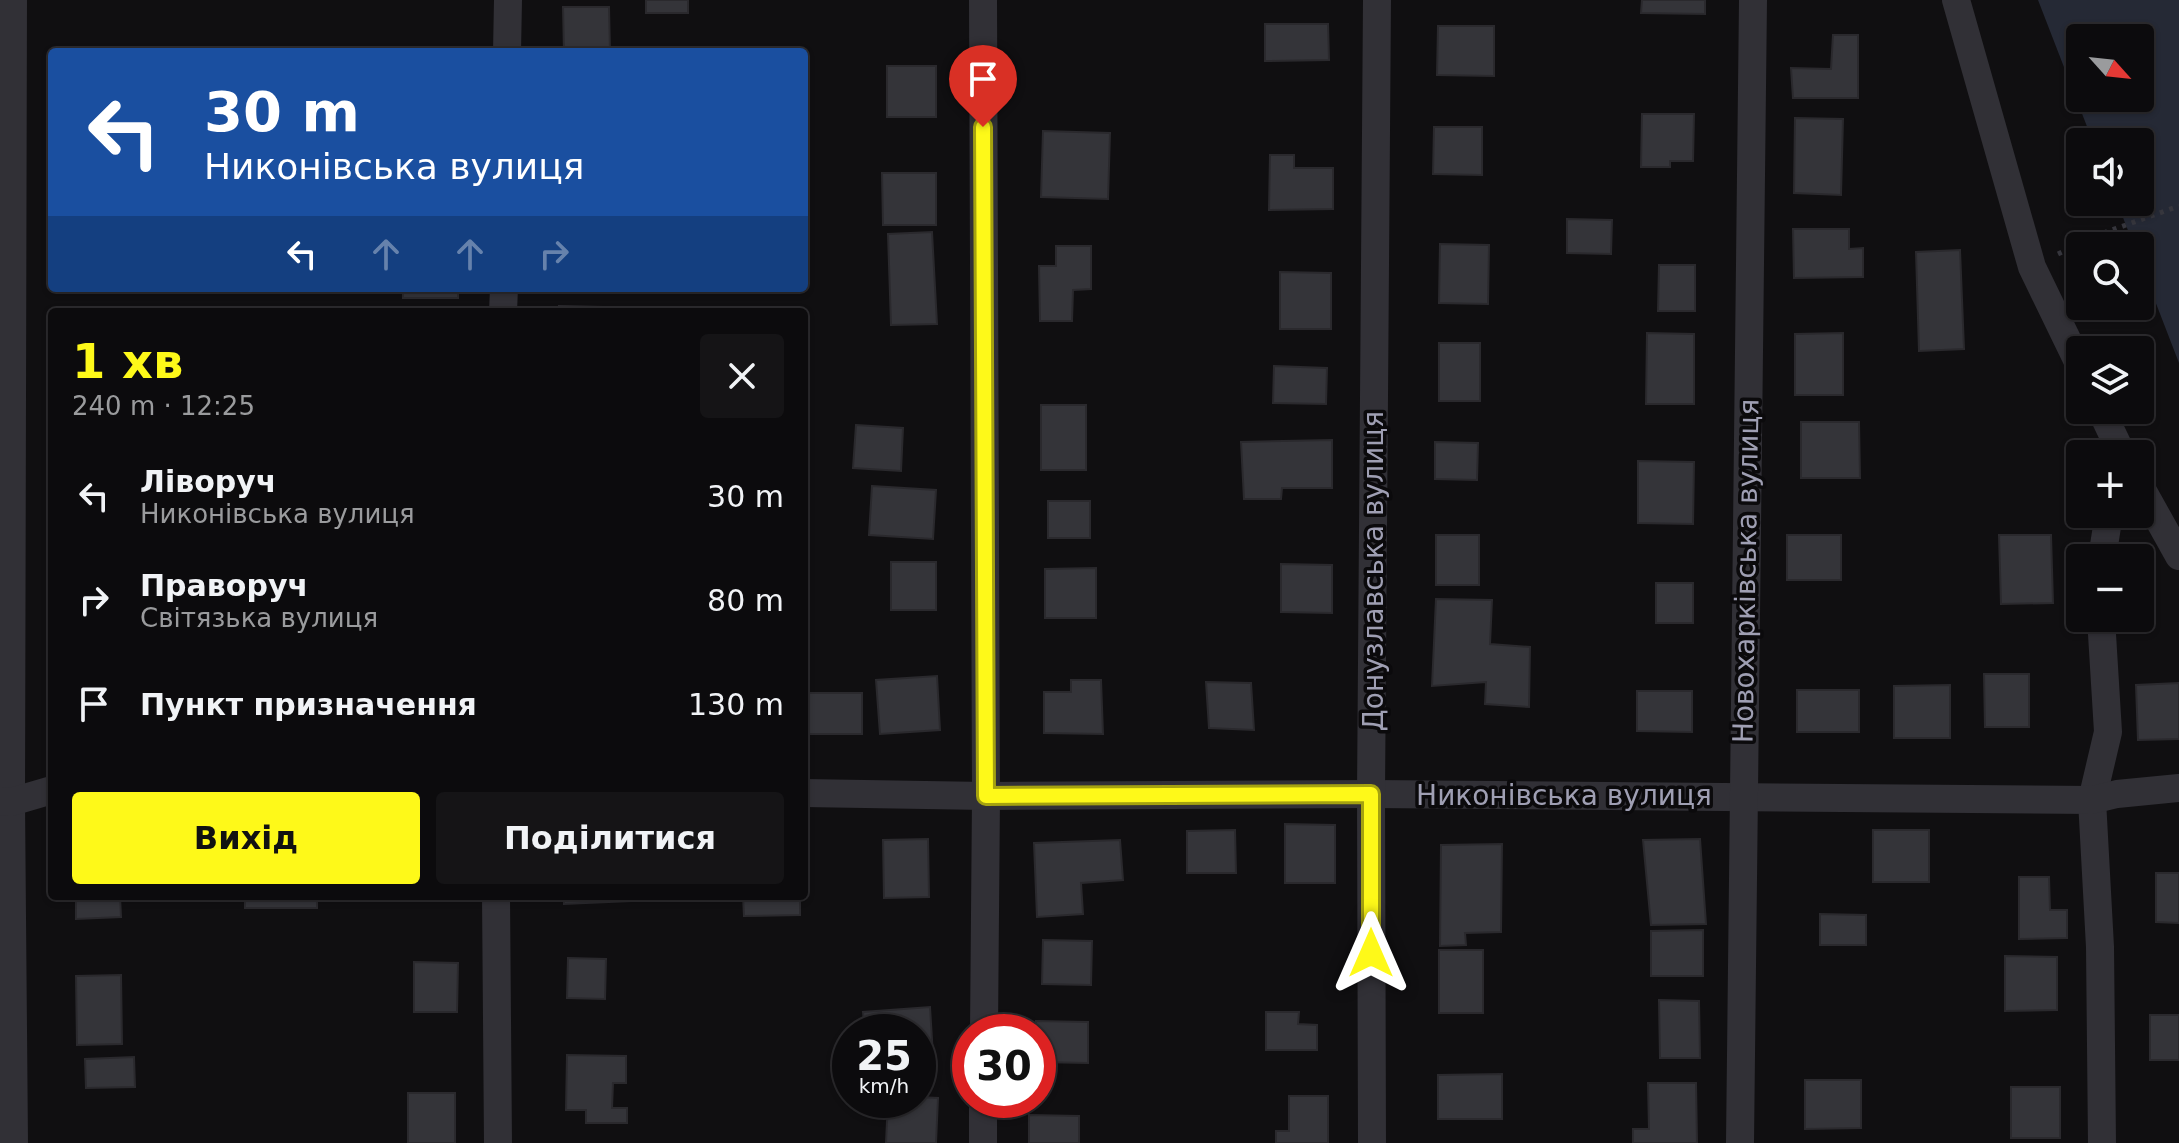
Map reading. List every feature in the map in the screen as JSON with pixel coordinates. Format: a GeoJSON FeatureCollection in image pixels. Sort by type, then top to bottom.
{"type":"FeatureCollection","features":[{"type":"Feature","properties":{"kind":"street"},"geometry":{"type":"LineString","coordinates":[[13,0],[5,801],[14,1143]]}},
{"type":"Feature","properties":{"kind":"street"},"geometry":{"type":"LineString","coordinates":[[507,48],[508,0]]}},
{"type":"Feature","properties":{"kind":"street"},"geometry":{"type":"LineString","coordinates":[[983,0],[984,1014]]}},
{"type":"Feature","properties":{"kind":"street","name":"Донузлавська вулиця"},"geometry":{"type":"LineString","coordinates":[[1372,1143],[1371,794],[1377,0]]}},
{"type":"Feature","properties":{"kind":"street","name":"Новохарківська вулиця"},"geometry":{"type":"LineString","coordinates":[[1740,1143],[1753,0]]}},
{"type":"Feature","properties":{"kind":"street"},"geometry":{"type":"LineString","coordinates":[[1956,0],[2032,267],[2066,337]]}},
{"type":"Feature","properties":{"kind":"street"},"geometry":{"type":"LineString","coordinates":[[2154,511],[2179,556]]}},
{"type":"Feature","properties":{"kind":"street"},"geometry":{"type":"LineString","coordinates":[[2102,632],[2108,732],[2092,800],[2100,947],[2102,1143]]}},
{"type":"Feature","properties":{"kind":"street","name":"Никонівська вулиця"},"geometry":{"type":"LineString","coordinates":[[808,793],[2092,800],[2117,794],[2179,788]]}},
{"type":"Feature","properties":{"kind":"street"},"geometry":{"type":"LineString","coordinates":[[5,801],[48,791]]}},
{"type":"Feature","properties":{"kind":"street"},"geometry":{"type":"LineString","coordinates":[[496,900],[498,1143]]}},
{"type":"Feature","properties":{"kind":"street"},"geometry":{"type":"LineString","coordinates":[[983,1118],[983,1143]]}},
{"type":"Feature","properties":{"kind":"path"},"geometry":{"type":"LineString","coordinates":[[2032,267],[2098,235],[2179,206]]}},
{"type":"Feature","properties":{"kind":"water"},"geometry":{"type":"Polygon","coordinates":[[[2038,0],[2179,0],[2179,363],[2154,298],[2154,232],[2129,232],[2122,216],[2154,216],[2154,128],[2088,128],[2081,112],[2154,112],[2154,24],[2066,24],[2066,72],[2038,0]]]}},
{"type":"Feature","properties":{"kind":"building"},"geometry":{"type":"Polygon","coordinates":[[[646,0],[688,0],[688,13],[646,13],[646,0]]]}},
{"type":"Feature","properties":{"kind":"building"},"geometry":{"type":"Polygon","coordinates":[[[1642,0],[1705,0],[1705,14],[1641,13],[1642,0]]]}},
{"type":"Feature","properties":{"kind":"building"},"geometry":{"type":"Polygon","coordinates":[[[563,7],[609,7],[610,48],[564,48],[563,7]]]}},
{"type":"Feature","properties":{"kind":"building"},"geometry":{"type":"Polygon","coordinates":[[[1265,24],[1328,24],[1329,60],[1265,61],[1265,24]]]}},
{"type":"Feature","properties":{"kind":"building"},"geometry":{"type":"Polygon","coordinates":[[[1438,26],[1494,26],[1494,76],[1437,75],[1438,26]]]}},
{"type":"Feature","properties":{"kind":"building"},"geometry":{"type":"Polygon","coordinates":[[[1833,35],[1858,35],[1858,98],[1793,98],[1791,68],[1831,69],[1833,35]]]}},
{"type":"Feature","properties":{"kind":"building"},"geometry":{"type":"Polygon","coordinates":[[[887,66],[936,66],[936,117],[887,117],[887,66]]]}},
{"type":"Feature","properties":{"kind":"building"},"geometry":{"type":"Polygon","coordinates":[[[1642,114],[1694,114],[1693,161],[1670,161],[1670,167],[1641,167],[1642,114]]]}},
{"type":"Feature","properties":{"kind":"building"},"geometry":{"type":"Polygon","coordinates":[[[1795,118],[1843,119],[1841,195],[1794,193],[1795,118]]]}},
{"type":"Feature","properties":{"kind":"building"},"geometry":{"type":"Polygon","coordinates":[[[1434,127],[1482,127],[1482,175],[1433,174],[1434,127]]]}},
{"type":"Feature","properties":{"kind":"building"},"geometry":{"type":"Polygon","coordinates":[[[1043,131],[1110,133],[1108,199],[1041,197],[1043,131]]]}},
{"type":"Feature","properties":{"kind":"building"},"geometry":{"type":"Polygon","coordinates":[[[1270,155],[1294,155],[1294,168],[1333,168],[1333,209],[1269,210],[1270,155]]]}},
{"type":"Feature","properties":{"kind":"building"},"geometry":{"type":"Polygon","coordinates":[[[882,173],[936,173],[936,225],[883,225],[882,173]]]}},
{"type":"Feature","properties":{"kind":"building"},"geometry":{"type":"Polygon","coordinates":[[[1567,219],[1612,220],[1611,254],[1567,253],[1567,219]]]}},
{"type":"Feature","properties":{"kind":"building"},"geometry":{"type":"Polygon","coordinates":[[[1793,229],[1849,229],[1849,249],[1863,248],[1863,277],[1794,278],[1793,229]]]}},
{"type":"Feature","properties":{"kind":"building"},"geometry":{"type":"Polygon","coordinates":[[[932,232],[937,324],[891,325],[888,234],[932,232]]]}},
{"type":"Feature","properties":{"kind":"building"},"geometry":{"type":"Polygon","coordinates":[[[1440,244],[1489,245],[1488,304],[1439,303],[1440,244]]]}},
{"type":"Feature","properties":{"kind":"building"},"geometry":{"type":"Polygon","coordinates":[[[1056,246],[1091,246],[1091,289],[1073,290],[1072,321],[1040,321],[1039,266],[1056,266],[1056,246]]]}},
{"type":"Feature","properties":{"kind":"building"},"geometry":{"type":"Polygon","coordinates":[[[1960,250],[1964,349],[1919,351],[1916,252],[1960,250]]]}},
{"type":"Feature","properties":{"kind":"building"},"geometry":{"type":"Polygon","coordinates":[[[1659,265],[1695,265],[1695,311],[1658,311],[1659,265]]]}},
{"type":"Feature","properties":{"kind":"building"},"geometry":{"type":"Polygon","coordinates":[[[1280,272],[1331,273],[1331,329],[1280,329],[1280,272]]]}},
{"type":"Feature","properties":{"kind":"building"},"geometry":{"type":"Polygon","coordinates":[[[403,292],[458,292],[458,298],[403,298],[403,292]]]}},
{"type":"Feature","properties":{"kind":"building"},"geometry":{"type":"Polygon","coordinates":[[[559,306],[603,307],[603,308],[559,306]]]}},
{"type":"Feature","properties":{"kind":"building"},"geometry":{"type":"Polygon","coordinates":[[[1647,333],[1694,334],[1694,404],[1646,404],[1647,333]]]}},
{"type":"Feature","properties":{"kind":"building"},"geometry":{"type":"Polygon","coordinates":[[[1843,333],[1843,395],[1795,395],[1795,334],[1843,333]]]}},
{"type":"Feature","properties":{"kind":"building"},"geometry":{"type":"Polygon","coordinates":[[[1439,343],[1480,343],[1480,401],[1439,401],[1439,343]]]}},
{"type":"Feature","properties":{"kind":"building"},"geometry":{"type":"Polygon","coordinates":[[[1274,366],[1327,368],[1326,404],[1273,403],[1274,366]]]}},
{"type":"Feature","properties":{"kind":"building"},"geometry":{"type":"Polygon","coordinates":[[[1041,405],[1086,405],[1086,470],[1041,470],[1041,405]]]}},
{"type":"Feature","properties":{"kind":"building"},"geometry":{"type":"Polygon","coordinates":[[[1801,422],[1859,422],[1860,478],[1801,478],[1801,422]]]}},
{"type":"Feature","properties":{"kind":"building"},"geometry":{"type":"Polygon","coordinates":[[[856,425],[903,428],[901,471],[853,468],[856,425]]]}},
{"type":"Feature","properties":{"kind":"building"},"geometry":{"type":"Polygon","coordinates":[[[1332,440],[1332,488],[1282,488],[1281,499],[1244,499],[1241,442],[1332,440]]]}},
{"type":"Feature","properties":{"kind":"building"},"geometry":{"type":"Polygon","coordinates":[[[1435,442],[1478,443],[1477,480],[1435,479],[1435,442]]]}},
{"type":"Feature","properties":{"kind":"building"},"geometry":{"type":"Polygon","coordinates":[[[1638,461],[1694,462],[1693,524],[1638,523],[1638,461]]]}},
{"type":"Feature","properties":{"kind":"building"},"geometry":{"type":"Polygon","coordinates":[[[872,486],[936,490],[933,539],[869,535],[872,486]]]}},
{"type":"Feature","properties":{"kind":"building"},"geometry":{"type":"Polygon","coordinates":[[[1048,501],[1090,501],[1090,538],[1048,538],[1048,501]]]}},
{"type":"Feature","properties":{"kind":"building"},"geometry":{"type":"Polygon","coordinates":[[[1436,535],[1479,535],[1479,585],[1436,585],[1436,535]]]}},
{"type":"Feature","properties":{"kind":"building"},"geometry":{"type":"Polygon","coordinates":[[[1787,535],[1841,535],[1841,580],[1787,580],[1787,535]]]}},
{"type":"Feature","properties":{"kind":"building"},"geometry":{"type":"Polygon","coordinates":[[[1999,535],[2051,535],[2053,603],[2001,604],[1999,535]]]}},
{"type":"Feature","properties":{"kind":"building"},"geometry":{"type":"Polygon","coordinates":[[[891,562],[936,562],[936,610],[891,610],[891,562]]]}},
{"type":"Feature","properties":{"kind":"building"},"geometry":{"type":"Polygon","coordinates":[[[1281,564],[1332,565],[1332,613],[1281,612],[1281,564]]]}},
{"type":"Feature","properties":{"kind":"building"},"geometry":{"type":"Polygon","coordinates":[[[1096,568],[1096,618],[1045,618],[1045,569],[1096,568]]]}},
{"type":"Feature","properties":{"kind":"building"},"geometry":{"type":"Polygon","coordinates":[[[1656,583],[1693,583],[1693,623],[1656,623],[1656,583]]]}},
{"type":"Feature","properties":{"kind":"building"},"geometry":{"type":"Polygon","coordinates":[[[1436,599],[1492,600],[1490,644],[1530,647],[1529,707],[1485,704],[1486,682],[1432,686],[1436,599]]]}},
{"type":"Feature","properties":{"kind":"building"},"geometry":{"type":"Polygon","coordinates":[[[1984,674],[2029,674],[2029,727],[1985,727],[1984,674]]]}},
{"type":"Feature","properties":{"kind":"building"},"geometry":{"type":"Polygon","coordinates":[[[937,676],[940,730],[880,734],[876,680],[937,676]]]}},
{"type":"Feature","properties":{"kind":"building"},"geometry":{"type":"Polygon","coordinates":[[[1071,680],[1101,680],[1103,734],[1044,733],[1044,692],[1071,692],[1071,680]]]}},
{"type":"Feature","properties":{"kind":"building"},"geometry":{"type":"Polygon","coordinates":[[[1206,682],[1251,683],[1254,730],[1209,728],[1206,682]]]}},
{"type":"Feature","properties":{"kind":"building"},"geometry":{"type":"Polygon","coordinates":[[[2179,683],[2179,739],[2138,740],[2136,685],[2179,683]]]}},
{"type":"Feature","properties":{"kind":"building"},"geometry":{"type":"Polygon","coordinates":[[[1950,685],[1950,738],[1894,738],[1894,686],[1950,685]]]}},
{"type":"Feature","properties":{"kind":"building"},"geometry":{"type":"Polygon","coordinates":[[[1797,690],[1859,690],[1859,732],[1797,732],[1797,690]]]}},
{"type":"Feature","properties":{"kind":"building"},"geometry":{"type":"Polygon","coordinates":[[[1637,691],[1692,691],[1692,732],[1637,731],[1637,691]]]}},
{"type":"Feature","properties":{"kind":"building"},"geometry":{"type":"Polygon","coordinates":[[[808,693],[862,693],[862,734],[808,734],[808,693]]]}},
{"type":"Feature","properties":{"kind":"building"},"geometry":{"type":"Polygon","coordinates":[[[1285,824],[1335,825],[1335,883],[1285,883],[1285,824]]]}},
{"type":"Feature","properties":{"kind":"building"},"geometry":{"type":"Polygon","coordinates":[[[1235,830],[1236,873],[1187,873],[1187,831],[1235,830]]]}},
{"type":"Feature","properties":{"kind":"building"},"geometry":{"type":"Polygon","coordinates":[[[1873,830],[1929,830],[1929,882],[1873,882],[1873,830]]]}},
{"type":"Feature","properties":{"kind":"building"},"geometry":{"type":"Polygon","coordinates":[[[928,839],[929,897],[884,898],[883,840],[928,839]]]}},
{"type":"Feature","properties":{"kind":"building"},"geometry":{"type":"Polygon","coordinates":[[[1700,839],[1706,924],[1651,925],[1643,840],[1700,839]]]}},
{"type":"Feature","properties":{"kind":"building"},"geometry":{"type":"Polygon","coordinates":[[[1120,840],[1123,880],[1081,883],[1083,914],[1037,917],[1034,843],[1120,840]]]}},
{"type":"Feature","properties":{"kind":"building"},"geometry":{"type":"Polygon","coordinates":[[[1502,844],[1501,932],[1465,933],[1466,945],[1440,946],[1441,845],[1502,844]]]}},
{"type":"Feature","properties":{"kind":"building"},"geometry":{"type":"Polygon","coordinates":[[[2156,873],[2179,873],[2179,923],[2156,922],[2156,873]]]}},
{"type":"Feature","properties":{"kind":"building"},"geometry":{"type":"Polygon","coordinates":[[[2019,877],[2049,877],[2050,910],[2067,910],[2067,938],[2019,939],[2019,877]]]}},
{"type":"Feature","properties":{"kind":"building"},"geometry":{"type":"Polygon","coordinates":[[[76,900],[120,900],[121,917],[76,919],[76,900]]]}},
{"type":"Feature","properties":{"kind":"building"},"geometry":{"type":"Polygon","coordinates":[[[245,900],[317,900],[317,908],[245,908],[245,900]]]}},
{"type":"Feature","properties":{"kind":"building"},"geometry":{"type":"Polygon","coordinates":[[[564,900],[631,900],[631,901],[564,904],[564,900]]]}},
{"type":"Feature","properties":{"kind":"building"},"geometry":{"type":"Polygon","coordinates":[[[743,900],[800,900],[800,915],[744,916],[743,900]]]}},
{"type":"Feature","properties":{"kind":"building"},"geometry":{"type":"Polygon","coordinates":[[[1820,914],[1866,915],[1866,945],[1820,945],[1820,914]]]}},
{"type":"Feature","properties":{"kind":"building"},"geometry":{"type":"Polygon","coordinates":[[[1703,930],[1703,976],[1651,976],[1651,931],[1703,930]]]}},
{"type":"Feature","properties":{"kind":"building"},"geometry":{"type":"Polygon","coordinates":[[[1043,940],[1092,941],[1091,985],[1042,984],[1043,940]]]}},
{"type":"Feature","properties":{"kind":"building"},"geometry":{"type":"Polygon","coordinates":[[[1439,950],[1483,950],[1483,1013],[1439,1013],[1439,950]]]}},
{"type":"Feature","properties":{"kind":"building"},"geometry":{"type":"Polygon","coordinates":[[[2005,956],[2057,957],[2057,1010],[2005,1011],[2005,956]]]}},
{"type":"Feature","properties":{"kind":"building"},"geometry":{"type":"Polygon","coordinates":[[[568,958],[606,959],[605,999],[567,998],[568,958]]]}},
{"type":"Feature","properties":{"kind":"building"},"geometry":{"type":"Polygon","coordinates":[[[414,962],[458,963],[457,1012],[414,1012],[414,962]]]}},
{"type":"Feature","properties":{"kind":"building"},"geometry":{"type":"Polygon","coordinates":[[[121,975],[122,1044],[77,1045],[76,976],[121,975]]]}},
{"type":"Feature","properties":{"kind":"building"},"geometry":{"type":"Polygon","coordinates":[[[1659,1000],[1699,1001],[1700,1058],[1660,1058],[1659,1000]]]}},
{"type":"Feature","properties":{"kind":"building"},"geometry":{"type":"Polygon","coordinates":[[[930,1007],[930,1014],[863,1014],[930,1007]]]}},
{"type":"Feature","properties":{"kind":"building"},"geometry":{"type":"Polygon","coordinates":[[[1266,1012],[1299,1012],[1298,1024],[1317,1025],[1317,1050],[1266,1050],[1266,1012]]]}},
{"type":"Feature","properties":{"kind":"building"},"geometry":{"type":"Polygon","coordinates":[[[2150,1015],[2179,1015],[2179,1060],[2150,1060],[2150,1015]]]}},
{"type":"Feature","properties":{"kind":"building"},"geometry":{"type":"Polygon","coordinates":[[[1056,1021],[1088,1022],[1088,1063],[1056,1062],[1056,1021]]]}},
{"type":"Feature","properties":{"kind":"building"},"geometry":{"type":"Polygon","coordinates":[[[567,1055],[626,1056],[626,1083],[613,1083],[612,1108],[627,1108],[627,1123],[586,1123],[586,1110],[566,1110],[567,1055]]]}},
{"type":"Feature","properties":{"kind":"building"},"geometry":{"type":"Polygon","coordinates":[[[134,1057],[135,1087],[86,1088],[85,1059],[134,1057]]]}},
{"type":"Feature","properties":{"kind":"building"},"geometry":{"type":"Polygon","coordinates":[[[1502,1074],[1502,1119],[1438,1119],[1438,1075],[1502,1074]]]}},
{"type":"Feature","properties":{"kind":"building"},"geometry":{"type":"Polygon","coordinates":[[[1805,1080],[1861,1080],[1861,1128],[1805,1129],[1805,1080]]]}},
{"type":"Feature","properties":{"kind":"building"},"geometry":{"type":"Polygon","coordinates":[[[1648,1083],[1696,1083],[1697,1143],[1633,1143],[1633,1129],[1649,1129],[1648,1083]]]}},
{"type":"Feature","properties":{"kind":"building"},"geometry":{"type":"Polygon","coordinates":[[[2011,1087],[2060,1087],[2060,1138],[2011,1138],[2011,1087]]]}},
{"type":"Feature","properties":{"kind":"building"},"geometry":{"type":"Polygon","coordinates":[[[408,1093],[455,1093],[455,1143],[408,1143],[408,1093]]]}},
{"type":"Feature","properties":{"kind":"building"},"geometry":{"type":"Polygon","coordinates":[[[1289,1096],[1328,1096],[1328,1143],[1276,1143],[1276,1131],[1289,1131],[1289,1096]]]}},
{"type":"Feature","properties":{"kind":"building"},"geometry":{"type":"Polygon","coordinates":[[[938,1098],[936,1143],[886,1143],[887,1118],[936,1118],[938,1098]]]}},
{"type":"Feature","properties":{"kind":"building"},"geometry":{"type":"Polygon","coordinates":[[[1079,1116],[1079,1143],[1029,1143],[1029,1118],[1079,1116]]]}},
{"type":"Feature","properties":{"kind":"route"},"geometry":{"type":"LineString","coordinates":[[983,127],[986,796],[1371,794],[1371,953]]}}]}
